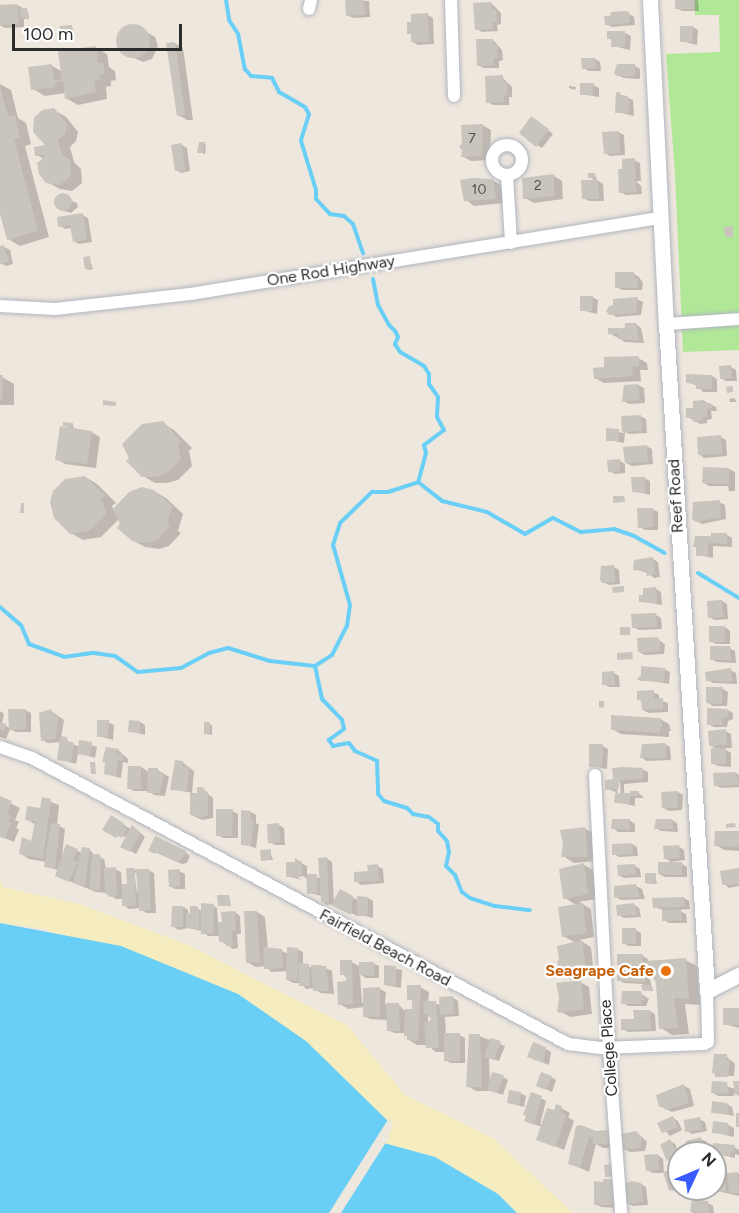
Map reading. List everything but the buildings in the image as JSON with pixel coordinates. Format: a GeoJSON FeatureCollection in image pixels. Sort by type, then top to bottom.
{"type":"FeatureCollection","features":[{"type":"Feature","properties":{"kind":"street"},"geometry":{"type":"LineString","coordinates":[[450,0],[454,96]]}},
{"type":"Feature","properties":{"kind":"street","name":"Reef Road"},"geometry":{"type":"LineString","coordinates":[[650,0],[666,324],[707,991]]}},
{"type":"Feature","properties":{"kind":"street"},"geometry":{"type":"LineString","coordinates":[[507,175],[512,243]]}},
{"type":"Feature","properties":{"kind":"street","name":"One Rod Highway"},"geometry":{"type":"LineString","coordinates":[[0,306],[55,309],[138,301],[661,218]]}},
{"type":"Feature","properties":{"kind":"street"},"geometry":{"type":"LineString","coordinates":[[666,324],[739,319]]}},
{"type":"Feature","properties":{"kind":"street","name":"Fairfield Beach Road"},"geometry":{"type":"LineString","coordinates":[[0,747],[32,758],[568,1044],[609,1048],[708,1042],[707,991]]}},
{"type":"Feature","properties":{"kind":"street","name":"College Place"},"geometry":{"type":"LineString","coordinates":[[595,775],[609,1048],[621,1213]]}},
{"type":"Feature","properties":{"kind":"street"},"geometry":{"type":"LineString","coordinates":[[707,991],[739,975]]}},
{"type":"Feature","properties":{"kind":"green space"},"geometry":{"type":"Polygon","coordinates":[[[695,0],[739,0],[739,350],[683,352],[675,175],[666,54],[720,52],[719,15],[695,15],[695,0]]]}},
{"type":"Feature","properties":{"kind":"sand"},"geometry":{"type":"Polygon","coordinates":[[[0,879],[3,887],[79,904],[188,945],[347,1025],[405,1095],[493,1138],[573,1213],[517,1213],[498,1194],[435,1157],[384,1143],[46,929],[0,923],[0,879]]]}},
{"type":"Feature","properties":{"kind":"water"},"geometry":{"type":"Polygon","coordinates":[[[0,923],[121,946],[238,994],[306,1041],[390,1123],[384,1143],[435,1157],[498,1194],[517,1213],[0,1213],[0,923]]]}},
{"type":"Feature","properties":{"kind":"pier"},"geometry":{"type":"Polygon","coordinates":[[[389,1118],[393,1123],[388,1139],[341,1213],[329,1213],[389,1118]]]}},
{"type":"Feature","properties":{"kind":"waterway"},"geometry":{"type":"LineString","coordinates":[[226,0],[229,20],[238,34],[245,69],[251,76],[272,78],[279,92],[305,107],[309,114],[301,141],[316,190],[316,199],[330,214],[344,216],[353,224],[363,253]]}},
{"type":"Feature","properties":{"kind":"waterway"},"geometry":{"type":"LineString","coordinates":[[373,279],[378,305],[398,337],[395,344],[400,352],[424,366],[429,374],[429,384],[438,397],[437,417],[444,430],[424,445],[426,453],[418,482]]}},
{"type":"Feature","properties":{"kind":"waterway"},"geometry":{"type":"LineString","coordinates":[[0,607],[21,625],[29,644],[64,657],[94,653],[115,656],[138,672],[181,668],[209,653],[228,648],[270,661],[315,666],[332,655],[347,626],[350,605],[333,545],[340,523],[372,492],[388,492],[418,482],[442,501],[487,512],[525,534],[553,518],[581,532],[614,529],[634,536],[665,553]]}},
{"type":"Feature","properties":{"kind":"waterway"},"geometry":{"type":"LineString","coordinates":[[698,573],[739,598]]}},
{"type":"Feature","properties":{"kind":"waterway"},"geometry":{"type":"LineString","coordinates":[[315,666],[322,699],[342,720],[344,729],[329,740],[333,746],[349,743],[355,751],[377,761],[378,794],[384,801],[407,808],[413,814],[429,817],[438,824],[438,831],[447,841],[449,852],[446,866],[455,875],[462,892],[470,898],[495,906],[530,910]]}},
{"type":"Feature","properties":{"kind":"place","name":"Seagrape Cafe"},"geometry":{"type":"Point","coordinates":[666,971]}}]}
